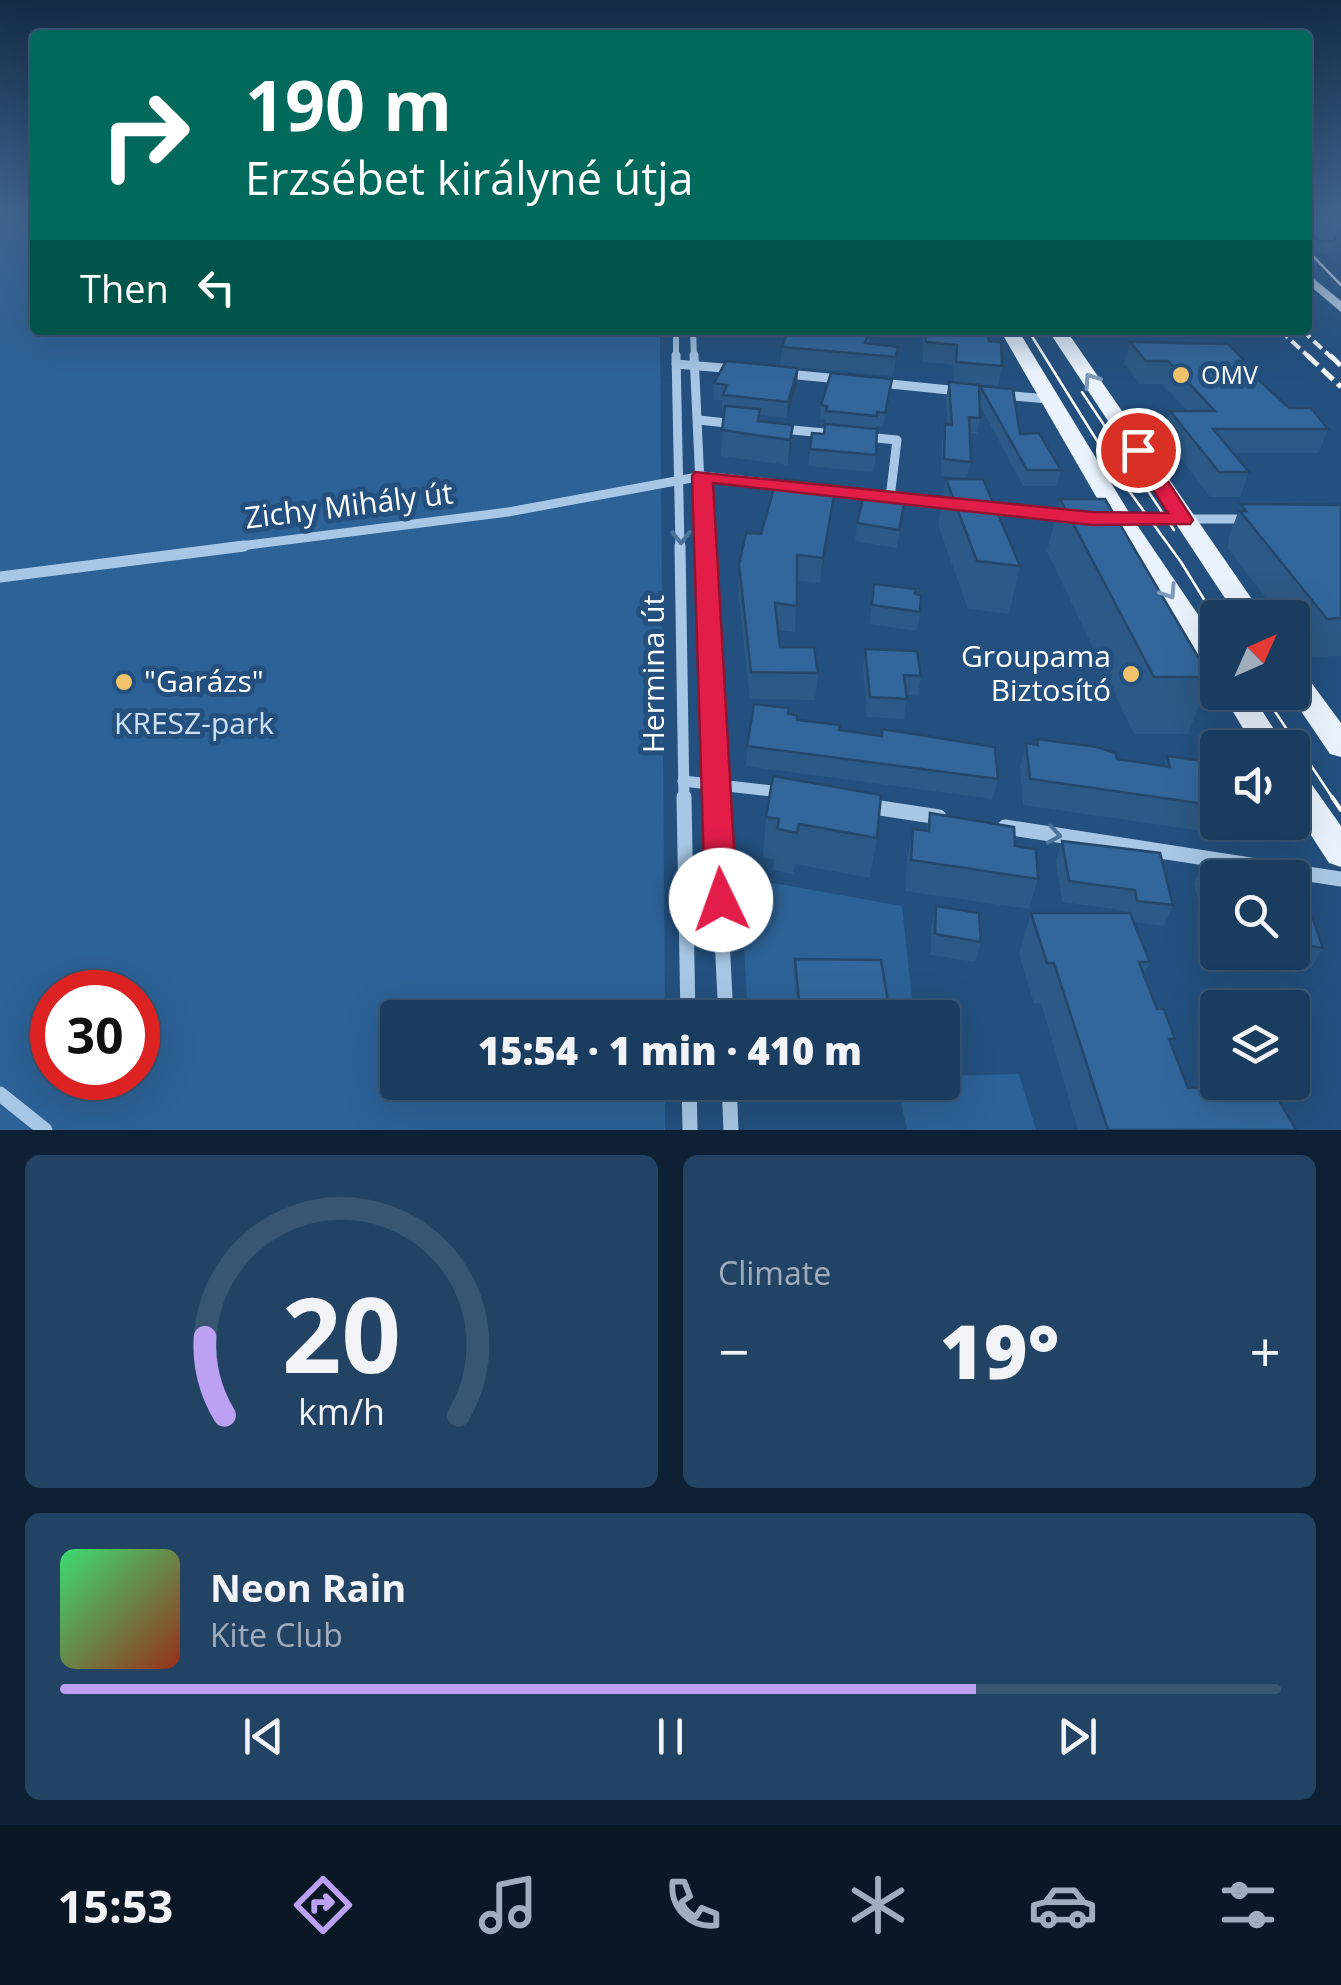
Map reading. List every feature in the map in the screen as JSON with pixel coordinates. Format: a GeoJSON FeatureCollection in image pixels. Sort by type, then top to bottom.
{"type":"FeatureCollection","features":[{"type":"Feature","properties":{"kind":"main road"},"geometry":{"type":"LineString","coordinates":[[1012,335],[1114,519],[1200,641]]}},
{"type":"Feature","properties":{"kind":"main road"},"geometry":{"type":"LineString","coordinates":[[1061,335],[1239,600]]}},
{"type":"Feature","properties":{"kind":"main road"},"geometry":{"type":"LineString","coordinates":[[1310,702],[1341,746]]}},
{"type":"Feature","properties":{"kind":"main road"},"geometry":{"type":"LineString","coordinates":[[1310,807],[1341,853]]}},
{"type":"Feature","properties":{"kind":"street"},"geometry":{"type":"LineString","coordinates":[[1312,282],[1341,308]]}},
{"type":"Feature","properties":{"kind":"street","name":"Hermina út"},"geometry":{"type":"LineString","coordinates":[[676,335],[688,1000]]}},
{"type":"Feature","properties":{"kind":"street","name":"Hermina út"},"geometry":{"type":"LineString","coordinates":[[693,335],[725,1000]]}},
{"type":"Feature","properties":{"kind":"street"},"geometry":{"type":"LineString","coordinates":[[676,364],[754,370]]}},
{"type":"Feature","properties":{"kind":"street"},"geometry":{"type":"LineString","coordinates":[[774,372],[854,380]]}},
{"type":"Feature","properties":{"kind":"street"},"geometry":{"type":"LineString","coordinates":[[874,382],[973,392]]}},
{"type":"Feature","properties":{"kind":"street"},"geometry":{"type":"LineString","coordinates":[[993,394],[1050,400]]}},
{"type":"Feature","properties":{"kind":"street"},"geometry":{"type":"LineString","coordinates":[[699,420],[750,425]]}},
{"type":"Feature","properties":{"kind":"street"},"geometry":{"type":"LineString","coordinates":[[768,427],[842,434]]}},
{"type":"Feature","properties":{"kind":"street"},"geometry":{"type":"LineString","coordinates":[[860,436],[897,440],[890,498]]}},
{"type":"Feature","properties":{"kind":"street","name":"Zichy Mihály út"},"geometry":{"type":"LineString","coordinates":[[0,577],[508,512],[702,476],[800,486]]}},
{"type":"Feature","properties":{"kind":"street"},"geometry":{"type":"LineString","coordinates":[[818,489],[1074,517]]}},
{"type":"Feature","properties":{"kind":"street"},"geometry":{"type":"LineString","coordinates":[[1114,519],[1253,520]]}},
{"type":"Feature","properties":{"kind":"street"},"geometry":{"type":"LineString","coordinates":[[683,781],[794,794]]}},
{"type":"Feature","properties":{"kind":"street"},"geometry":{"type":"LineString","coordinates":[[852,803],[950,818]]}},
{"type":"Feature","properties":{"kind":"street"},"geometry":{"type":"LineString","coordinates":[[989,824],[1341,879]]}},
{"type":"Feature","properties":{"kind":"street"},"geometry":{"type":"LineString","coordinates":[[0,1094],[45,1130]]}},
{"type":"Feature","properties":{"kind":"street"},"geometry":{"type":"LineString","coordinates":[[689,1100],[690,1130]]}},
{"type":"Feature","properties":{"kind":"street"},"geometry":{"type":"LineString","coordinates":[[730,1100],[731,1130]]}},
{"type":"Feature","properties":{"kind":"green space","name":"KRESZ-park"},"geometry":{"type":"Polygon","coordinates":[[[0,265],[30,265],[30,335],[660,335],[665,1000],[380,1000],[380,1100],[665,1100],[665,1130],[0,1130],[0,265]]]}},
{"type":"Feature","properties":{"kind":"green space"},"geometry":{"type":"Polygon","coordinates":[[[740,877],[902,906],[912,1000],[747,1000],[740,877]]]}},
{"type":"Feature","properties":{"kind":"green space"},"geometry":{"type":"Polygon","coordinates":[[[1019,1074],[1036,1130],[907,1130],[901,1100],[960,1100],[960,1076],[1019,1074]]]}},
{"type":"Feature","properties":{"kind":"building"},"geometry":{"type":"Polygon","coordinates":[[[786,335],[867,335],[865,343],[898,347],[896,357],[782,347],[786,335]]]}},
{"type":"Feature","properties":{"kind":"building"},"geometry":{"type":"Polygon","coordinates":[[[925,335],[987,335],[989,341],[1001,342],[1002,366],[956,362],[957,345],[926,342],[925,335]]]}},
{"type":"Feature","properties":{"kind":"building"},"geometry":{"type":"Polygon","coordinates":[[[1130,342],[1228,344],[1245,361],[1238,361],[1289,408],[1311,408],[1328,429],[1213,429],[1249,472],[1219,472],[1170,411],[1215,411],[1168,361],[1146,361],[1130,342]]]}},
{"type":"Feature","properties":{"kind":"building"},"geometry":{"type":"Polygon","coordinates":[[[726,361],[798,368],[788,402],[723,395],[727,385],[714,383],[726,361]]]}},
{"type":"Feature","properties":{"kind":"building"},"geometry":{"type":"Polygon","coordinates":[[[831,373],[892,379],[885,413],[877,412],[877,416],[826,411],[827,406],[821,405],[831,373]]]}},
{"type":"Feature","properties":{"kind":"building"},"geometry":{"type":"Polygon","coordinates":[[[949,382],[979,385],[980,418],[969,417],[971,462],[944,459],[945,424],[952,425],[949,382]]]}},
{"type":"Feature","properties":{"kind":"building"},"geometry":{"type":"Polygon","coordinates":[[[980,386],[1013,389],[1020,434],[1039,433],[1061,470],[1027,470],[980,386]]]}},
{"type":"Feature","properties":{"kind":"building"},"geometry":{"type":"Polygon","coordinates":[[[725,406],[760,409],[758,421],[793,425],[790,440],[722,430],[725,406]]]}},
{"type":"Feature","properties":{"kind":"building"},"geometry":{"type":"Polygon","coordinates":[[[825,424],[877,429],[876,455],[810,449],[812,433],[824,434],[825,424]]]}},
{"type":"Feature","properties":{"kind":"building"},"geometry":{"type":"Polygon","coordinates":[[[777,478],[836,485],[823,558],[797,555],[797,606],[775,603],[780,647],[814,647],[818,673],[751,672],[739,564],[746,533],[761,534],[777,478]]]}},
{"type":"Feature","properties":{"kind":"building"},"geometry":{"type":"Polygon","coordinates":[[[946,479],[983,479],[1020,566],[977,561],[946,479]]]}},
{"type":"Feature","properties":{"kind":"building"},"geometry":{"type":"Polygon","coordinates":[[[865,492],[906,495],[899,530],[857,523],[865,492]]]}},
{"type":"Feature","properties":{"kind":"building"},"geometry":{"type":"Polygon","coordinates":[[[1060,499],[1105,499],[1200,660],[1200,677],[1154,677],[1060,499]]]}},
{"type":"Feature","properties":{"kind":"building"},"geometry":{"type":"Polygon","coordinates":[[[1241,504],[1341,505],[1341,618],[1327,619],[1240,511],[1246,511],[1241,504]]]}},
{"type":"Feature","properties":{"kind":"building"},"geometry":{"type":"Polygon","coordinates":[[[874,584],[916,589],[915,594],[921,595],[920,612],[872,605],[874,584]]]}},
{"type":"Feature","properties":{"kind":"building"},"geometry":{"type":"Polygon","coordinates":[[[865,649],[917,651],[921,676],[904,675],[907,699],[870,697],[865,649]]]}},
{"type":"Feature","properties":{"kind":"building"},"geometry":{"type":"Polygon","coordinates":[[[754,704],[789,708],[788,714],[797,715],[797,720],[840,725],[839,730],[882,736],[882,729],[995,747],[998,779],[747,746],[754,704]]]}},
{"type":"Feature","properties":{"kind":"building"},"geometry":{"type":"Polygon","coordinates":[[[1037,739],[1097,747],[1115,753],[1117,759],[1170,767],[1167,756],[1200,761],[1200,803],[1030,779],[1026,743],[1038,745],[1037,739]]]}},
{"type":"Feature","properties":{"kind":"building"},"geometry":{"type":"Polygon","coordinates":[[[773,776],[881,795],[877,838],[799,824],[797,833],[777,829],[779,819],[766,817],[773,776]]]}},
{"type":"Feature","properties":{"kind":"building"},"geometry":{"type":"Polygon","coordinates":[[[930,813],[1014,827],[1015,846],[1036,849],[1038,879],[911,860],[913,829],[929,831],[930,813]]]}},
{"type":"Feature","properties":{"kind":"building"},"geometry":{"type":"Polygon","coordinates":[[[1062,841],[1160,853],[1173,905],[1137,901],[1135,890],[1069,881],[1062,841]]]}},
{"type":"Feature","properties":{"kind":"building"},"geometry":{"type":"Polygon","coordinates":[[[936,906],[979,913],[981,942],[935,934],[936,906]]]}},
{"type":"Feature","properties":{"kind":"building"},"geometry":{"type":"Polygon","coordinates":[[[1031,913],[1130,913],[1150,962],[1139,962],[1157,1009],[1164,1009],[1175,1039],[1169,1039],[1188,1088],[1200,1088],[1200,1100],[1279,1100],[1296,1130],[1108,1130],[1054,963],[1047,963],[1031,913]]]}},
{"type":"Feature","properties":{"kind":"building"},"geometry":{"type":"Polygon","coordinates":[[[1310,916],[1312,916],[1323,948],[1310,946],[1310,916]]]}},
{"type":"Feature","properties":{"kind":"building"},"geometry":{"type":"Polygon","coordinates":[[[795,959],[881,960],[888,1000],[799,1000],[795,959]]]}},
{"type":"Feature","properties":{"kind":"tram line"},"geometry":{"type":"LineString","coordinates":[[1321,265],[1341,285]]}},
{"type":"Feature","properties":{"kind":"tram line"},"geometry":{"type":"LineString","coordinates":[[1031,335],[1124,484],[1204,600]]}},
{"type":"Feature","properties":{"kind":"tram line"},"geometry":{"type":"LineString","coordinates":[[1082,392],[1174,530]]}},
{"type":"Feature","properties":{"kind":"tram line"},"geometry":{"type":"LineString","coordinates":[[1274,710],[1332,797]]}},
{"type":"Feature","properties":{"kind":"tram line"},"geometry":{"type":"LineString","coordinates":[[1332,797],[1341,810]]}},
{"type":"Feature","properties":{"kind":"railway"},"geometry":{"type":"LineString","coordinates":[[1285,335],[1310,358]]}},
{"type":"Feature","properties":{"kind":"railway"},"geometry":{"type":"LineString","coordinates":[[1307,335],[1332,358]]}},
{"type":"Feature","properties":{"kind":"railway"},"geometry":{"type":"LineString","coordinates":[[1307,355],[1341,387]]}},
{"type":"Feature","properties":{"kind":"railway"},"geometry":{"type":"LineString","coordinates":[[1330,355],[1341,366]]}},
{"type":"Feature","properties":{"kind":"place","name":"OMV"},"geometry":{"type":"Point","coordinates":[1181,375]}},
{"type":"Feature","properties":{"kind":"place","name":"Groupama Biztosító"},"geometry":{"type":"Point","coordinates":[1131,674]}},
{"type":"Feature","properties":{"kind":"place","name":"\"Garázs\""},"geometry":{"type":"Point","coordinates":[124,682]}},
{"type":"Feature","properties":{"kind":"route"},"geometry":{"type":"LineString","coordinates":[[721,900],[702,476],[1092,518],[1183,520],[1138,450]]}}]}
